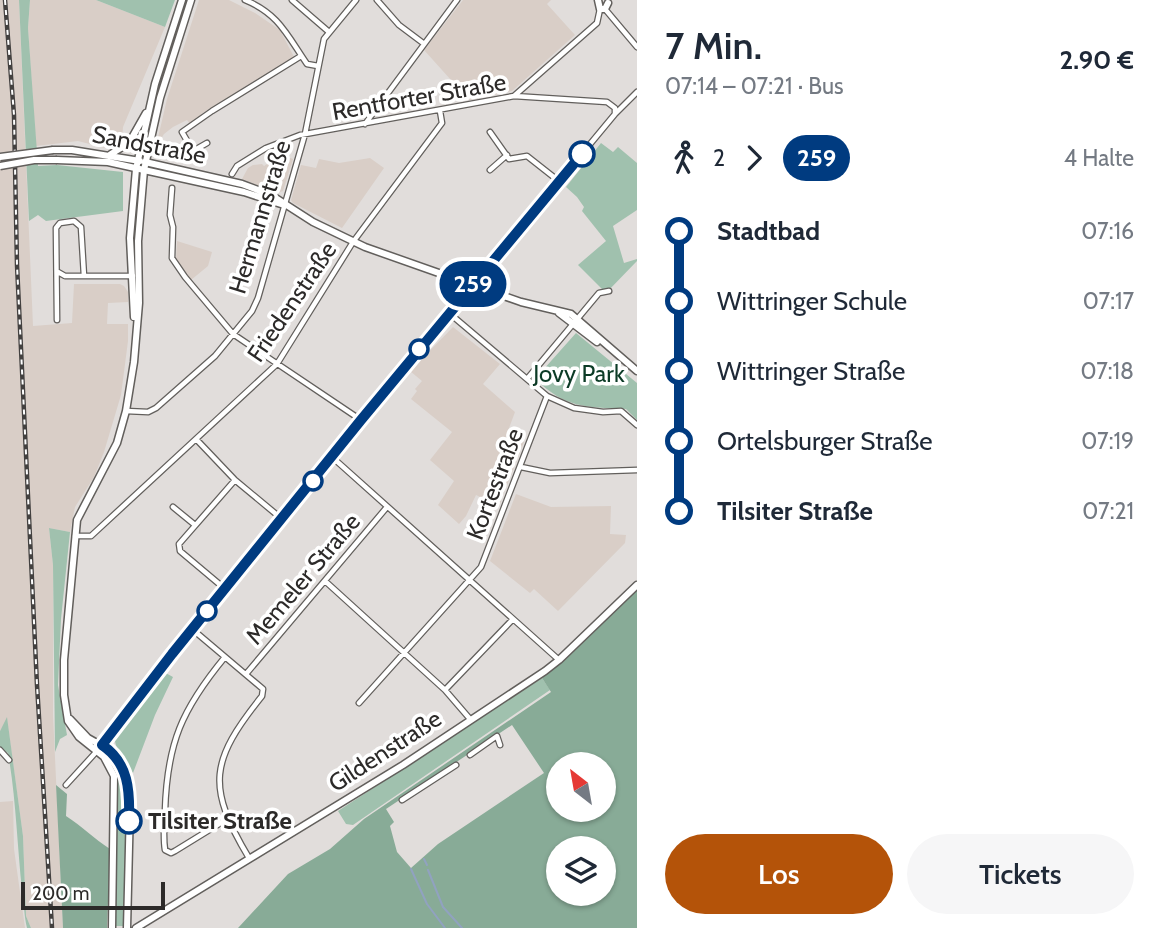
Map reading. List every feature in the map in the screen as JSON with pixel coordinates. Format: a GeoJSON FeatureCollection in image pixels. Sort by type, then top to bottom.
{"type":"FeatureCollection","features":[{"type":"Feature","properties":{"kind":"main road"},"geometry":{"type":"LineString","coordinates":[[112,928],[116,788],[114,775],[99,748],[67,715],[64,660],[79,514],[117,443],[134,362],[141,161],[148,110],[161,60],[182,0]]}},
{"type":"Feature","properties":{"kind":"main road"},"geometry":{"type":"LineString","coordinates":[[141,161],[191,0]]}},
{"type":"Feature","properties":{"kind":"main road"},"geometry":{"type":"LineString","coordinates":[[598,0],[597,7],[606,4]]}},
{"type":"Feature","properties":{"kind":"main road"},"geometry":{"type":"LineString","coordinates":[[110,155],[129,143],[148,110]]}},
{"type":"Feature","properties":{"kind":"main road","name":"Sandstraße"},"geometry":{"type":"LineString","coordinates":[[0,157],[53,150],[110,155],[242,184],[271,195],[284,205]]}},
{"type":"Feature","properties":{"kind":"main road","name":"Sandstraße"},"geometry":{"type":"LineString","coordinates":[[0,166],[57,160],[108,162],[244,191],[284,205],[353,242],[521,302],[571,314],[576,321]]}},
{"type":"Feature","properties":{"kind":"main road"},"geometry":{"type":"LineString","coordinates":[[576,321],[637,374]]}},
{"type":"Feature","properties":{"kind":"main road","name":"Gildenstraße"},"geometry":{"type":"LineString","coordinates":[[136,928],[403,765],[559,660],[637,585]]}},
{"type":"Feature","properties":{"kind":"main road"},"geometry":{"type":"LineString","coordinates":[[99,748],[111,751],[129,785],[127,928]]}},
{"type":"Feature","properties":{"kind":"street"},"geometry":{"type":"LineString","coordinates":[[245,0],[261,3],[284,27],[307,64],[318,66]]}},
{"type":"Feature","properties":{"kind":"street"},"geometry":{"type":"LineString","coordinates":[[292,0],[328,32]]}},
{"type":"Feature","properties":{"kind":"street","name":"Hermannstraße"},"geometry":{"type":"LineString","coordinates":[[125,411],[148,412],[156,408],[215,356],[252,311],[305,134],[322,46],[328,32],[356,0]]}},
{"type":"Feature","properties":{"kind":"street"},"geometry":{"type":"LineString","coordinates":[[377,0],[399,25],[423,43]]}},
{"type":"Feature","properties":{"kind":"street"},"geometry":{"type":"LineString","coordinates":[[364,124],[457,0]]}},
{"type":"Feature","properties":{"kind":"street"},"geometry":{"type":"LineString","coordinates":[[514,96],[597,23],[606,4],[637,47]]}},
{"type":"Feature","properties":{"kind":"street"},"geometry":{"type":"LineString","coordinates":[[207,143],[193,151],[182,132],[301,56]]}},
{"type":"Feature","properties":{"kind":"street"},"geometry":{"type":"LineString","coordinates":[[66,785],[99,748],[192,629],[449,313],[615,114],[637,92]]}},
{"type":"Feature","properties":{"kind":"street","name":"Rentforter Straße"},"geometry":{"type":"LineString","coordinates":[[232,174],[237,166],[265,148],[305,134],[514,96],[607,102],[615,108],[615,114]]}},
{"type":"Feature","properties":{"kind":"street","name":"Friedenstraße"},"geometry":{"type":"LineString","coordinates":[[75,537],[91,536],[277,364],[353,242],[442,123],[440,111]]}},
{"type":"Feature","properties":{"kind":"street"},"geometry":{"type":"LineString","coordinates":[[490,132],[509,159],[527,156],[559,182]]}},
{"type":"Feature","properties":{"kind":"street"},"geometry":{"type":"LineString","coordinates":[[490,170],[507,155]]}},
{"type":"Feature","properties":{"kind":"street"},"geometry":{"type":"LineString","coordinates":[[172,188],[172,258],[185,277],[233,334],[361,420]]}},
{"type":"Feature","properties":{"kind":"street"},"geometry":{"type":"LineString","coordinates":[[57,320],[56,228],[60,223],[74,221],[81,227],[84,276]]}},
{"type":"Feature","properties":{"kind":"street"},"geometry":{"type":"LineString","coordinates":[[58,272],[65,276],[136,276]]}},
{"type":"Feature","properties":{"kind":"street"},"geometry":{"type":"LineString","coordinates":[[527,379],[599,293],[609,291]]}},
{"type":"Feature","properties":{"kind":"street"},"geometry":{"type":"LineString","coordinates":[[449,313],[547,396],[573,408],[603,412],[621,411],[637,425]]}},
{"type":"Feature","properties":{"kind":"street","name":"Kortestraße"},"geometry":{"type":"LineString","coordinates":[[359,703],[470,580],[485,559],[547,396]]}},
{"type":"Feature","properties":{"kind":"street"},"geometry":{"type":"LineString","coordinates":[[196,439],[235,480],[282,519]]}},
{"type":"Feature","properties":{"kind":"street"},"geometry":{"type":"LineString","coordinates":[[332,457],[559,660]]}},
{"type":"Feature","properties":{"kind":"street"},"geometry":{"type":"LineString","coordinates":[[521,467],[550,473],[637,470]]}},
{"type":"Feature","properties":{"kind":"street"},"geometry":{"type":"LineString","coordinates":[[225,588],[180,551],[179,544],[235,480]]}},
{"type":"Feature","properties":{"kind":"street","name":"Memeler Straße"},"geometry":{"type":"LineString","coordinates":[[246,674],[387,507]]}},
{"type":"Feature","properties":{"kind":"street"},"geometry":{"type":"LineString","coordinates":[[173,508],[195,525]]}},
{"type":"Feature","properties":{"kind":"street"},"geometry":{"type":"LineString","coordinates":[[325,581],[445,690],[470,719]]}},
{"type":"Feature","properties":{"kind":"street"},"geometry":{"type":"LineString","coordinates":[[445,690],[513,619]]}},
{"type":"Feature","properties":{"kind":"street"},"geometry":{"type":"LineString","coordinates":[[192,629],[261,686],[263,693],[234,732],[223,759],[220,790],[227,819],[250,858]]}},
{"type":"Feature","properties":{"kind":"street"},"geometry":{"type":"LineString","coordinates":[[225,657],[190,703],[173,746],[166,779],[165,850],[171,853],[227,819]]}},
{"type":"Feature","properties":{"kind":"street","name":"Gildenstraße"},"geometry":{"type":"LineString","coordinates":[[470,755],[497,736],[500,745]]}},
{"type":"Feature","properties":{"kind":"street"},"geometry":{"type":"LineString","coordinates":[[0,750],[9,760]]}},
{"type":"Feature","properties":{"kind":"street","name":"Gildenstraße"},"geometry":{"type":"LineString","coordinates":[[401,800],[456,765]]}},
{"type":"Feature","properties":{"kind":"shaded area"},"geometry":{"type":"Polygon","coordinates":[[[0,0],[19,0],[33,326],[72,323],[74,284],[120,284],[128,292],[128,302],[108,303],[107,324],[128,324],[128,341],[121,395],[104,452],[94,477],[75,507],[70,532],[49,528],[53,565],[53,715],[63,928],[31,928],[26,916],[23,836],[7,719],[0,731],[0,0]]]}},
{"type":"Feature","properties":{"kind":"shaded area"},"geometry":{"type":"Polygon","coordinates":[[[30,0],[96,0],[165,27],[123,127],[120,144],[105,148],[78,141],[36,146],[28,28],[30,0]]]}},
{"type":"Feature","properties":{"kind":"shaded area"},"geometry":{"type":"Polygon","coordinates":[[[199,0],[229,0],[255,13],[280,30],[294,57],[201,114],[202,116],[190,124],[187,120],[173,127],[157,142],[167,99],[199,0]]]}},
{"type":"Feature","properties":{"kind":"shaded area"},"geometry":{"type":"Polygon","coordinates":[[[463,0],[551,0],[547,4],[575,35],[512,91],[469,100],[424,50],[463,0]]]}},
{"type":"Feature","properties":{"kind":"shaded area"},"geometry":{"type":"Polygon","coordinates":[[[282,151],[285,156],[293,159],[283,191],[277,193],[242,179],[248,168],[253,165],[264,166],[281,155],[282,151]]]}},
{"type":"Feature","properties":{"kind":"shaded area"},"geometry":{"type":"Polygon","coordinates":[[[370,158],[384,168],[342,228],[291,200],[301,165],[316,168],[319,159],[339,163],[370,158]]]}},
{"type":"Feature","properties":{"kind":"shaded area"},"geometry":{"type":"Polygon","coordinates":[[[177,241],[212,252],[208,266],[191,280],[176,260],[177,241]]]}},
{"type":"Feature","properties":{"kind":"shaded area"},"geometry":{"type":"Polygon","coordinates":[[[453,327],[500,364],[483,384],[515,412],[506,436],[524,442],[499,506],[476,495],[459,524],[438,505],[454,481],[430,460],[452,432],[411,399],[422,381],[410,371],[453,327]]]}},
{"type":"Feature","properties":{"kind":"shaded area"},"geometry":{"type":"Polygon","coordinates":[[[516,494],[551,507],[611,506],[610,534],[626,535],[625,543],[558,611],[534,589],[530,593],[490,561],[516,494]]]}},
{"type":"Feature","properties":{"kind":"shaded area"},"geometry":{"type":"Polygon","coordinates":[[[13,801],[14,849],[25,928],[0,928],[0,802],[13,801]]]}},
{"type":"Feature","properties":{"kind":"green space"},"geometry":{"type":"Polygon","coordinates":[[[19,0],[30,0],[28,28],[38,166],[57,165],[123,172],[123,211],[46,221],[38,215],[29,221],[19,0]]]}},
{"type":"Feature","properties":{"kind":"green space"},"geometry":{"type":"Polygon","coordinates":[[[96,0],[175,0],[165,27],[96,0]]]}},
{"type":"Feature","properties":{"kind":"green space"},"geometry":{"type":"Polygon","coordinates":[[[601,143],[613,152],[618,147],[637,163],[637,210],[613,226],[624,263],[637,261],[606,293],[578,265],[606,241],[582,211],[584,207],[577,197],[566,187],[601,143]]]}},
{"type":"Feature","properties":{"kind":"green space","name":"Jovy Park"},"geometry":{"type":"Polygon","coordinates":[[[576,333],[637,383],[637,420],[626,409],[587,406],[566,401],[535,379],[576,333]]]}},
{"type":"Feature","properties":{"kind":"green space"},"geometry":{"type":"Polygon","coordinates":[[[49,528],[70,532],[61,619],[58,685],[67,735],[60,739],[55,752],[53,565],[49,528]]]}},
{"type":"Feature","properties":{"kind":"green space"},"geometry":{"type":"Polygon","coordinates":[[[637,590],[637,928],[238,928],[288,874],[330,849],[364,819],[551,692],[542,678],[567,658],[637,590]],[[512,725],[386,809],[394,822],[390,826],[397,852],[411,868],[438,844],[544,773],[512,725]]]}},
{"type":"Feature","properties":{"kind":"green space"},"geometry":{"type":"Polygon","coordinates":[[[162,671],[173,677],[133,773],[118,750],[115,735],[162,671]]]}},
{"type":"Feature","properties":{"kind":"green space"},"geometry":{"type":"Polygon","coordinates":[[[542,678],[550,690],[353,825],[346,824],[338,811],[542,678]]]}},
{"type":"Feature","properties":{"kind":"green space"},"geometry":{"type":"Polygon","coordinates":[[[7,717],[23,836],[26,916],[31,928],[27,928],[25,918],[8,753],[0,748],[0,731],[7,717]]]}},
{"type":"Feature","properties":{"kind":"green space"},"geometry":{"type":"Polygon","coordinates":[[[106,754],[124,778],[127,797],[124,926],[116,926],[115,923],[117,779],[106,754]]]}},
{"type":"Feature","properties":{"kind":"green space"},"geometry":{"type":"Polygon","coordinates":[[[56,785],[67,794],[66,816],[110,849],[107,928],[63,928],[56,785]]]}},
{"type":"Feature","properties":{"kind":"waterway"},"geometry":{"type":"LineString","coordinates":[[424,859],[427,865]]}},
{"type":"Feature","properties":{"kind":"waterway"},"geometry":{"type":"LineString","coordinates":[[411,869],[427,904],[445,928]]}},
{"type":"Feature","properties":{"kind":"waterway"},"geometry":{"type":"LineString","coordinates":[[428,870],[443,907],[462,928]]}},
{"type":"Feature","properties":{"kind":"railway"},"geometry":{"type":"LineString","coordinates":[[5,0],[14,115],[17,265],[37,685],[52,928]]}},
{"type":"Feature","properties":{"kind":"bus line","name":"259"},"geometry":{"type":"LineString","coordinates":[[129,821],[130,795],[127,777],[111,751],[102,745],[361,420],[582,154]]}},
{"type":"Feature","properties":{"kind":"place","name":"Tilsiter Straße"},"geometry":{"type":"Point","coordinates":[129,821]}}]}
